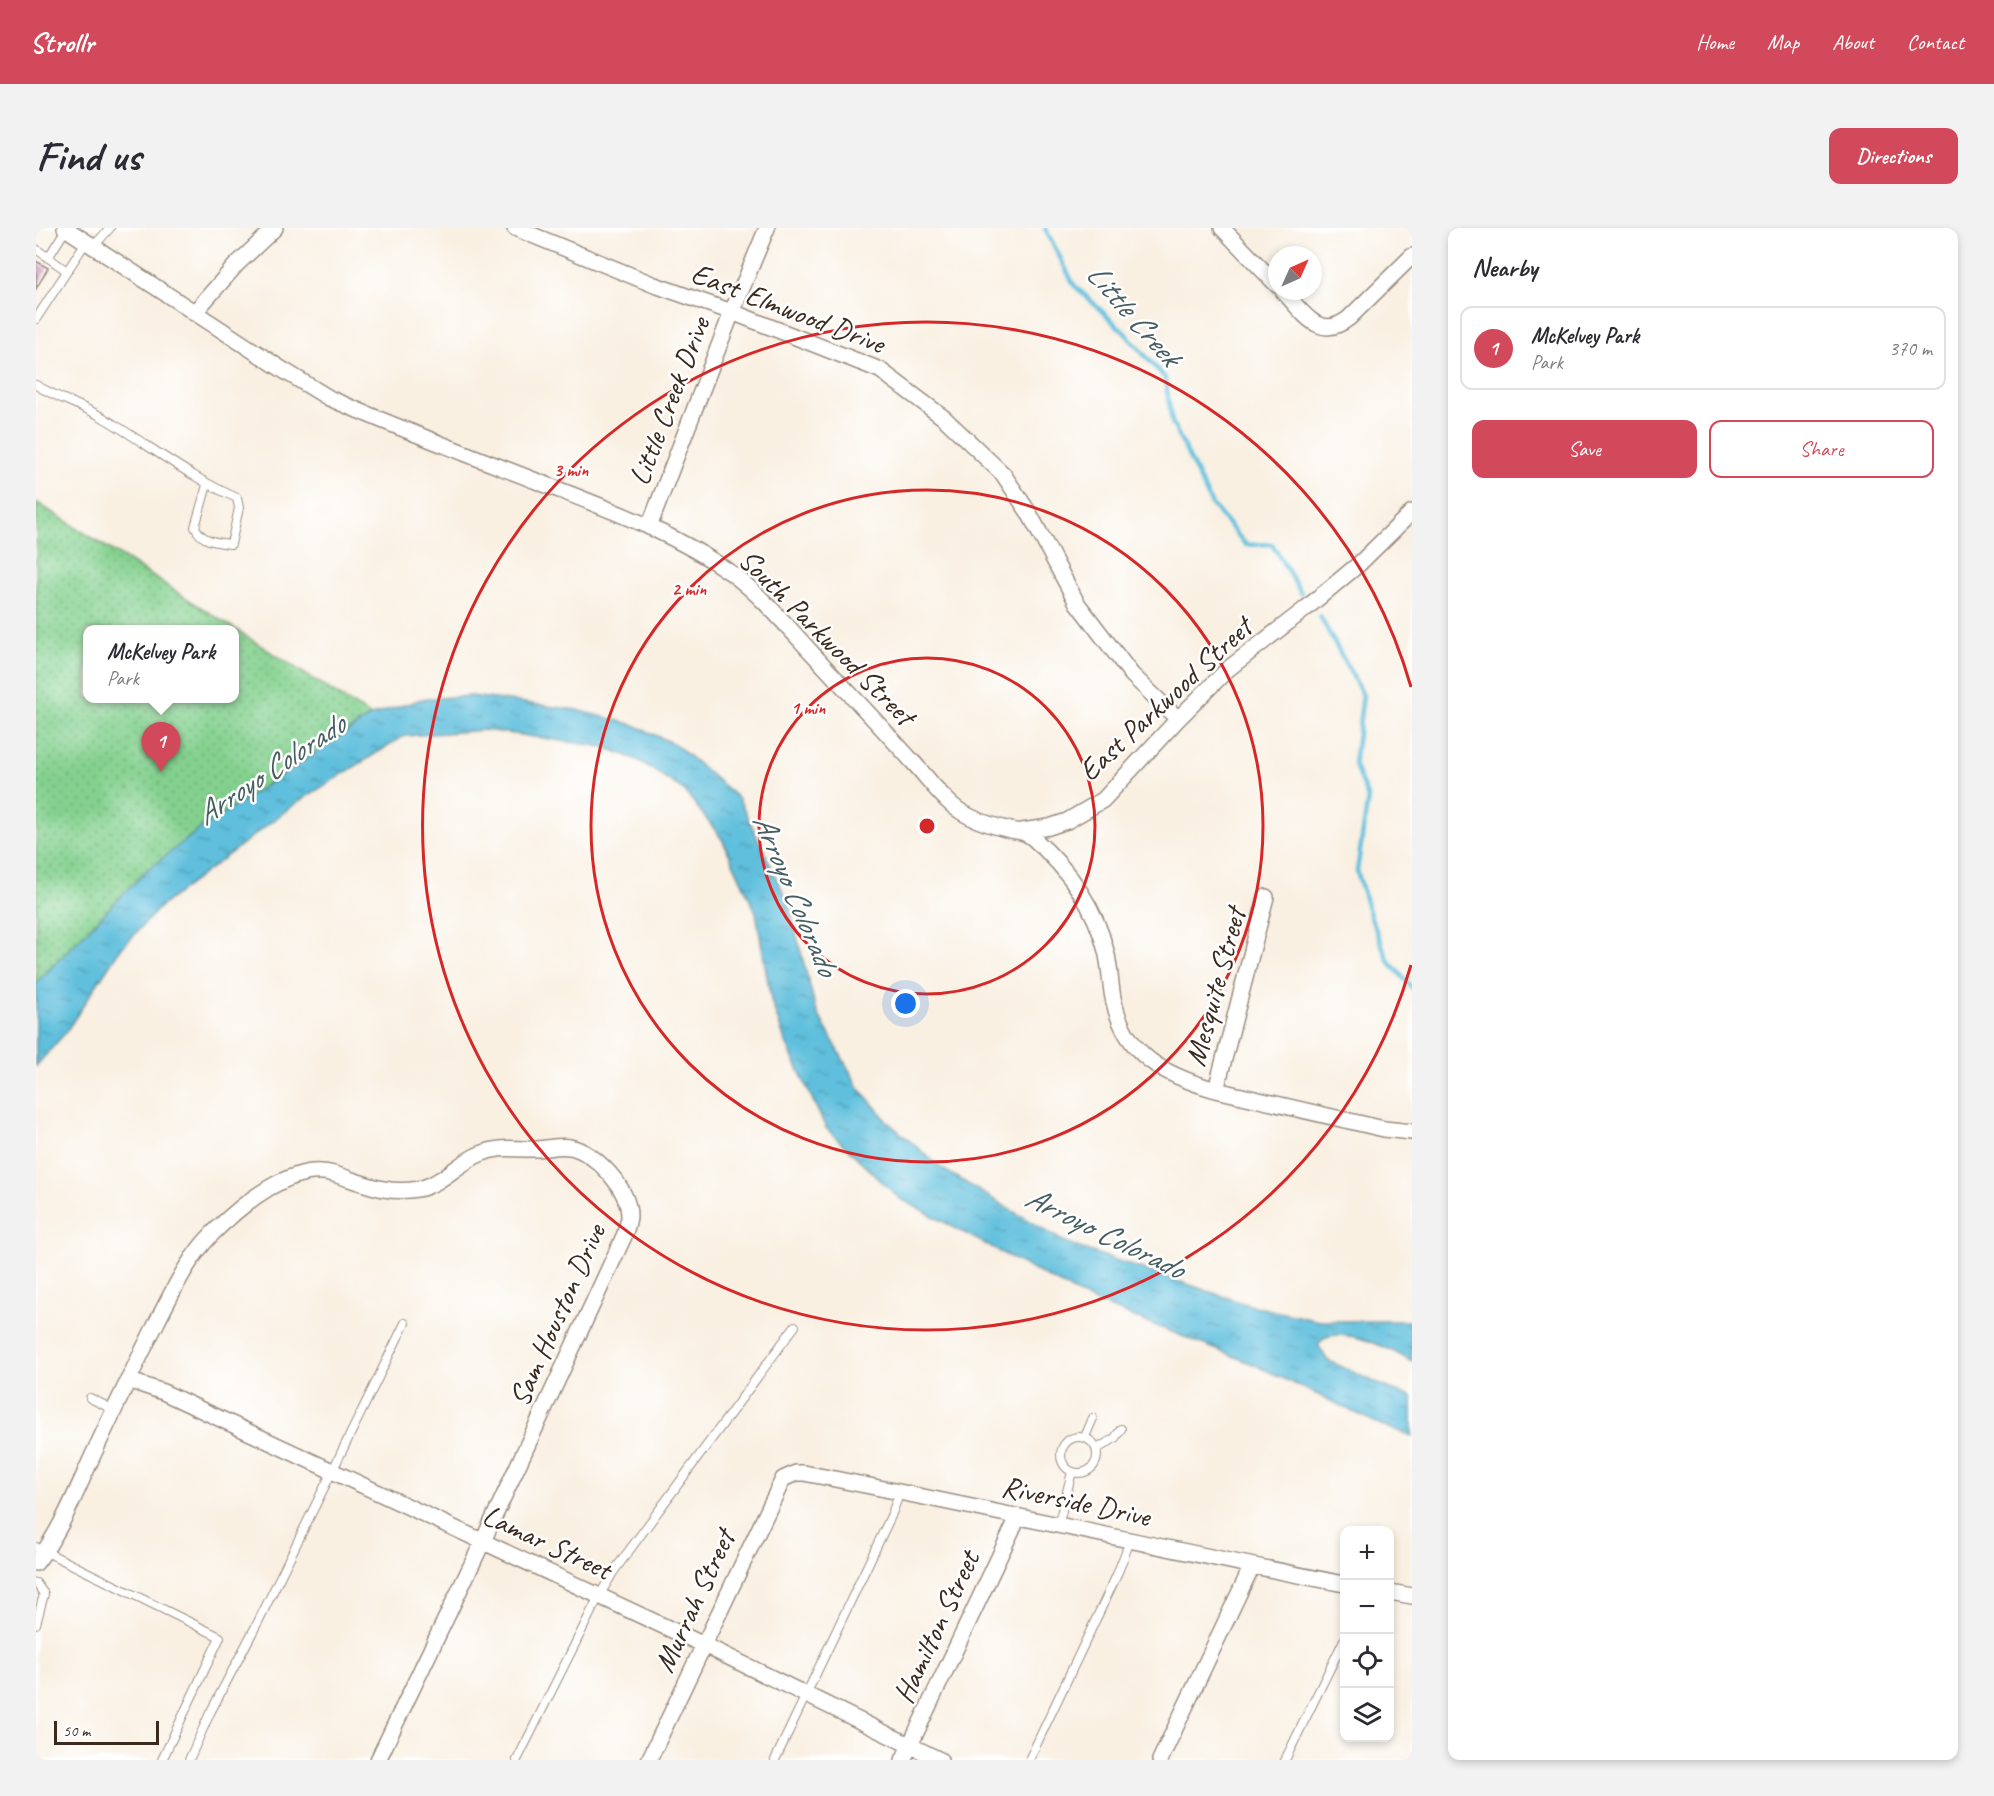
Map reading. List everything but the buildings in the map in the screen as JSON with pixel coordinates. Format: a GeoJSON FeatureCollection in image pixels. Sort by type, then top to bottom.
{"type":"FeatureCollection","features":[{"type":"Feature","properties":{"kind":"street","name":"South Parkwood Street"},"geometry":{"type":"LineString","coordinates":[[65,228],[329,398],[649,526],[705,556],[744,584],[780,619],[940,794],[956,808],[974,819],[993,826],[1022,831]]}},
{"type":"Feature","properties":{"kind":"street"},"geometry":{"type":"LineString","coordinates":[[194,313],[236,265],[275,228]]}},
{"type":"Feature","properties":{"kind":"street","name":"East Elmwood Drive"},"geometry":{"type":"LineString","coordinates":[[514,228],[642,280],[732,312],[880,370],[944,418],[1003,474],[1029,513],[1077,603],[1132,675],[1178,719]]}},
{"type":"Feature","properties":{"kind":"street","name":"Little Creek Drive"},"geometry":{"type":"LineString","coordinates":[[649,526],[767,228]]}},
{"type":"Feature","properties":{"kind":"street"},"geometry":{"type":"LineString","coordinates":[[1222,228],[1268,276]]}},
{"type":"Feature","properties":{"kind":"street"},"geometry":{"type":"LineString","coordinates":[[1292,300],[1321,327],[1330,328],[1340,325],[1412,256]]}},
{"type":"Feature","properties":{"kind":"street","name":"East Parkwood Street"},"geometry":{"type":"LineString","coordinates":[[1022,831],[1049,827],[1067,821],[1102,800],[1228,669],[1359,564],[1412,512]]}},
{"type":"Feature","properties":{"kind":"street"},"geometry":{"type":"LineString","coordinates":[[1022,831],[1058,863],[1079,888],[1090,907],[1106,951],[1120,1023],[1132,1044],[1148,1060],[1190,1083],[1384,1129],[1412,1132]]}},
{"type":"Feature","properties":{"kind":"street","name":"Mesquite Street"},"geometry":{"type":"LineString","coordinates":[[1216,1090],[1266,897]]}},
{"type":"Feature","properties":{"kind":"street","name":"Sam Houston Drive"},"geometry":{"type":"LineString","coordinates":[[39,1554],[66,1514],[128,1380],[183,1270],[229,1217],[285,1179],[317,1171],[332,1173],[383,1190],[402,1191],[438,1182],[467,1160],[498,1149],[570,1147],[585,1152],[599,1161],[610,1173],[626,1200],[629,1216],[625,1234],[483,1541],[378,1760]]}},
{"type":"Feature","properties":{"kind":"street","name":"Lamar Street"},"geometry":{"type":"LineString","coordinates":[[128,1380],[164,1392],[704,1645],[806,1695],[906,1753],[940,1760]]}},
{"type":"Feature","properties":{"kind":"street","name":"Riverside Drive"},"geometry":{"type":"LineString","coordinates":[[796,1473],[900,1492],[1340,1583]]}},
{"type":"Feature","properties":{"kind":"street","name":"Murrah Street"},"geometry":{"type":"LineString","coordinates":[[649,1760],[783,1479],[796,1473]]}},
{"type":"Feature","properties":{"kind":"street","name":"Hamilton Street"},"geometry":{"type":"LineString","coordinates":[[906,1753],[1018,1517]]}},
{"type":"Feature","properties":{"kind":"street"},"geometry":{"type":"LineString","coordinates":[[1160,1760],[1252,1566]]}},
{"type":"Feature","properties":{"kind":"street"},"geometry":{"type":"LineString","coordinates":[[1394,1593],[1412,1596]]}},
{"type":"Feature","properties":{"kind":"lane"},"geometry":{"type":"LineString","coordinates":[[48,258],[65,228]]}},
{"type":"Feature","properties":{"kind":"lane"},"geometry":{"type":"LineString","coordinates":[[36,319],[67,271],[90,244],[110,228]]}},
{"type":"Feature","properties":{"kind":"lane"},"geometry":{"type":"LineString","coordinates":[[36,249],[67,271]]}},
{"type":"Feature","properties":{"kind":"lane"},"geometry":{"type":"LineString","coordinates":[[36,385],[53,396],[101,416],[207,484],[237,498],[239,508],[231,544],[206,540],[195,527],[207,484]]}},
{"type":"Feature","properties":{"kind":"lane"},"geometry":{"type":"LineString","coordinates":[[189,1760],[210,1713],[259,1620],[405,1323]]}},
{"type":"Feature","properties":{"kind":"lane"},"geometry":{"type":"LineString","coordinates":[[517,1760],[599,1596],[614,1571],[795,1326]]}},
{"type":"Feature","properties":{"kind":"lane"},"geometry":{"type":"LineString","coordinates":[[90,1398],[114,1410]]}},
{"type":"Feature","properties":{"kind":"lane"},"geometry":{"type":"LineString","coordinates":[[1085,1437],[1093,1418]]}},
{"type":"Feature","properties":{"kind":"lane"},"geometry":{"type":"LineString","coordinates":[[1097,1449],[1115,1438],[1121,1429]]}},
{"type":"Feature","properties":{"kind":"lane"},"geometry":{"type":"LineString","coordinates":[[1079,1436],[1085,1437],[1097,1449],[1097,1461],[1090,1470],[1072,1472],[1063,1463],[1061,1451],[1068,1441],[1079,1436]]}},
{"type":"Feature","properties":{"kind":"lane"},"geometry":{"type":"LineString","coordinates":[[1058,1526],[1072,1472]]}},
{"type":"Feature","properties":{"kind":"lane"},"geometry":{"type":"LineString","coordinates":[[775,1760],[891,1516],[900,1492]]}},
{"type":"Feature","properties":{"kind":"lane"},"geometry":{"type":"LineString","coordinates":[[1029,1760],[1116,1577],[1130,1541]]}},
{"type":"Feature","properties":{"kind":"lane"},"geometry":{"type":"LineString","coordinates":[[39,1554],[220,1637],[162,1760]]}},
{"type":"Feature","properties":{"kind":"lane"},"geometry":{"type":"LineString","coordinates":[[36,1583],[44,1594],[36,1624]]}},
{"type":"Feature","properties":{"kind":"lane"},"geometry":{"type":"LineString","coordinates":[[1285,1760],[1340,1648]]}},
{"type":"Feature","properties":{"kind":"green space"},"geometry":{"type":"Polygon","coordinates":[[[36,502],[229,625],[83,625],[83,703],[239,703],[239,632],[371,716],[201,828],[36,985],[36,502]]]}},
{"type":"Feature","properties":{"kind":"water","name":"Arroyo Colorado"},"geometry":{"type":"Polygon","coordinates":[[[472,696],[577,710],[634,725],[676,745],[739,799],[788,902],[816,1010],[859,1088],[888,1122],[941,1168],[1068,1244],[1249,1305],[1319,1321],[1412,1321],[1412,1362],[1382,1346],[1344,1335],[1324,1338],[1318,1345],[1327,1360],[1396,1392],[1412,1396],[1412,1436],[1381,1425],[1253,1364],[1086,1298],[899,1198],[826,1128],[785,1041],[771,1000],[756,912],[722,839],[684,790],[638,760],[604,747],[485,730],[404,736],[296,803],[160,907],[118,952],[66,1032],[36,1066],[36,983],[146,871],[201,828],[371,716],[422,699],[472,696]]]}},
{"type":"Feature","properties":{"kind":"waterway","name":"Little Creek"},"geometry":{"type":"LineString","coordinates":[[1045,228],[1074,285],[1123,331],[1165,378],[1172,422],[1212,505],[1246,545],[1272,544],[1301,593]]}},
{"type":"Feature","properties":{"kind":"waterway","name":"Little Creek"},"geometry":{"type":"LineString","coordinates":[[1320,616],[1363,695],[1354,764],[1368,798],[1357,871],[1370,915],[1388,960],[1412,988]]}},
{"type":"Feature","properties":{"kind":"place","name":"McKelvey Park"},"geometry":{"type":"Point","coordinates":[161,772]}}]}
